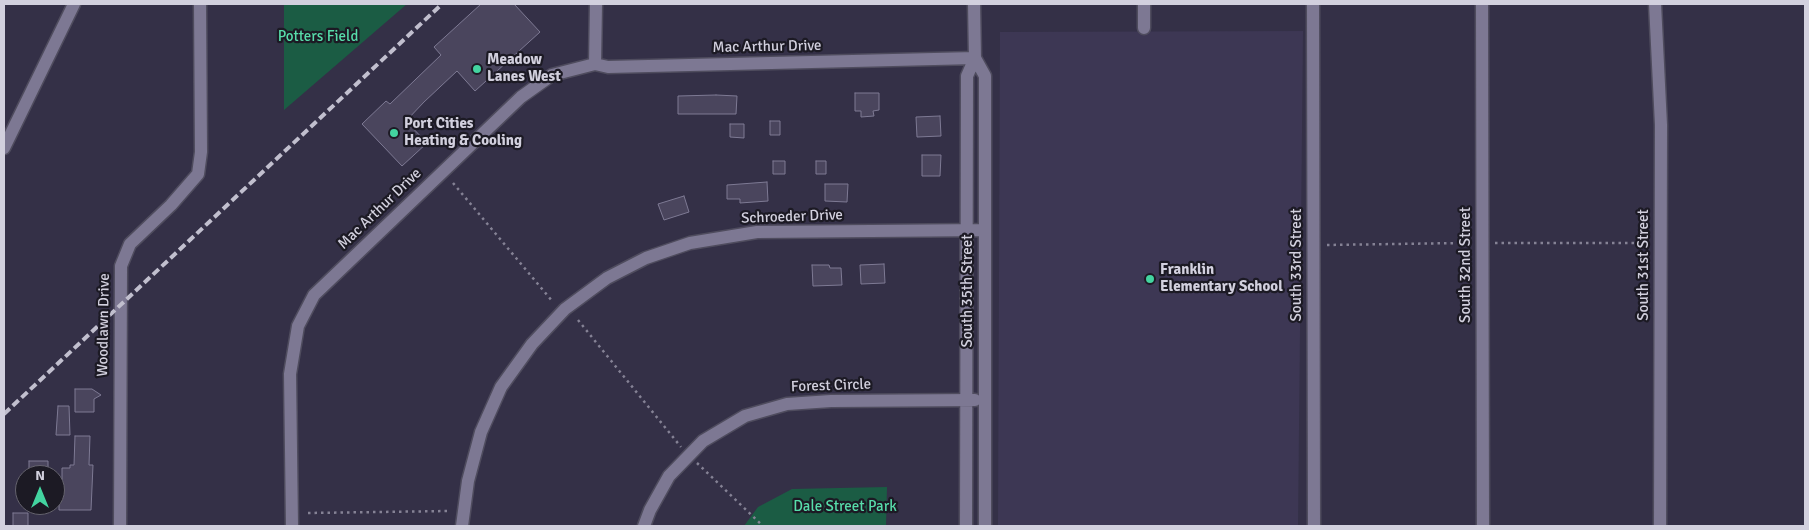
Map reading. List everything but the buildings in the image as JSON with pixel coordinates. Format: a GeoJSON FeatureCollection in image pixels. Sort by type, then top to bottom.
{"type":"FeatureCollection","features":[{"type":"Feature","properties":{"kind":"street"},"geometry":{"type":"LineString","coordinates":[[4,148],[74,4]]}},
{"type":"Feature","properties":{"kind":"street","name":"Woodlawn Drive"},"geometry":{"type":"LineString","coordinates":[[120,526],[122,266],[130,244],[171,205],[198,174],[201,152],[200,4]]}},
{"type":"Feature","properties":{"kind":"street"},"geometry":{"type":"LineString","coordinates":[[595,64],[596,4]]}},
{"type":"Feature","properties":{"kind":"street","name":"South 35th Street"},"geometry":{"type":"LineString","coordinates":[[966,526],[967,76],[975,58],[974,4]]}},
{"type":"Feature","properties":{"kind":"street"},"geometry":{"type":"LineString","coordinates":[[1144,4],[1144,28]]}},
{"type":"Feature","properties":{"kind":"street","name":"South 33rd Street"},"geometry":{"type":"LineString","coordinates":[[1313,4],[1314,526]]}},
{"type":"Feature","properties":{"kind":"street","name":"South 32nd Street"},"geometry":{"type":"LineString","coordinates":[[1482,4],[1482,526]]}},
{"type":"Feature","properties":{"kind":"street","name":"South 31st Street"},"geometry":{"type":"LineString","coordinates":[[1655,4],[1661,125],[1660,526]]}},
{"type":"Feature","properties":{"kind":"street","name":"Mac Arthur Drive"},"geometry":{"type":"LineString","coordinates":[[292,526],[290,374],[298,326],[314,295],[521,97],[552,75],[595,64],[608,67],[975,58]]}},
{"type":"Feature","properties":{"kind":"street","name":"South 35th Street"},"geometry":{"type":"LineString","coordinates":[[975,58],[985,76],[985,526]]}},
{"type":"Feature","properties":{"kind":"street","name":"Schroeder Drive"},"geometry":{"type":"LineString","coordinates":[[462,526],[468,481],[481,432],[502,387],[532,344],[552,323],[565,310],[607,278],[646,258],[690,243],[756,232],[984,230]]}},
{"type":"Feature","properties":{"kind":"street","name":"Forest Circle"},"geometry":{"type":"LineString","coordinates":[[644,526],[650,510],[669,476],[688,455],[703,441],[744,416],[787,404],[831,400],[985,400]]}},
{"type":"Feature","properties":{"kind":"path"},"geometry":{"type":"LineString","coordinates":[[453,183],[553,302]]}},
{"type":"Feature","properties":{"kind":"path"},"geometry":{"type":"LineString","coordinates":[[1327,245],[1462,243]]}},
{"type":"Feature","properties":{"kind":"path"},"geometry":{"type":"LineString","coordinates":[[1494,243],[1644,243]]}},
{"type":"Feature","properties":{"kind":"path"},"geometry":{"type":"LineString","coordinates":[[578,320],[688,455],[763,526]]}},
{"type":"Feature","properties":{"kind":"path"},"geometry":{"type":"LineString","coordinates":[[308,513],[448,511]]}},
{"type":"Feature","properties":{"kind":"shaded area","name":"Franklin Elementary School"},"geometry":{"type":"Polygon","coordinates":[[[1303,31],[1298,526],[998,526],[1000,32],[1303,31]]]}},
{"type":"Feature","properties":{"kind":"green space","name":"Potters Field"},"geometry":{"type":"Polygon","coordinates":[[[284,4],[407,4],[284,110],[284,4]]]}},
{"type":"Feature","properties":{"kind":"green space","name":"Dale Street Park"},"geometry":{"type":"Polygon","coordinates":[[[887,487],[886,526],[744,526],[758,507],[792,489],[887,487]]]}},
{"type":"Feature","properties":{"kind":"railway"},"geometry":{"type":"LineString","coordinates":[[4,414],[442,4]]}},
{"type":"Feature","properties":{"kind":"place","name":"Meadow Lanes West"},"geometry":{"type":"Point","coordinates":[477,69]}},
{"type":"Feature","properties":{"kind":"place","name":"Port Cities Heating & Cooling"},"geometry":{"type":"Point","coordinates":[394,133]}},
{"type":"Feature","properties":{"kind":"place","name":"Franklin Elementary School"},"geometry":{"type":"Point","coordinates":[1150,279]}}]}
